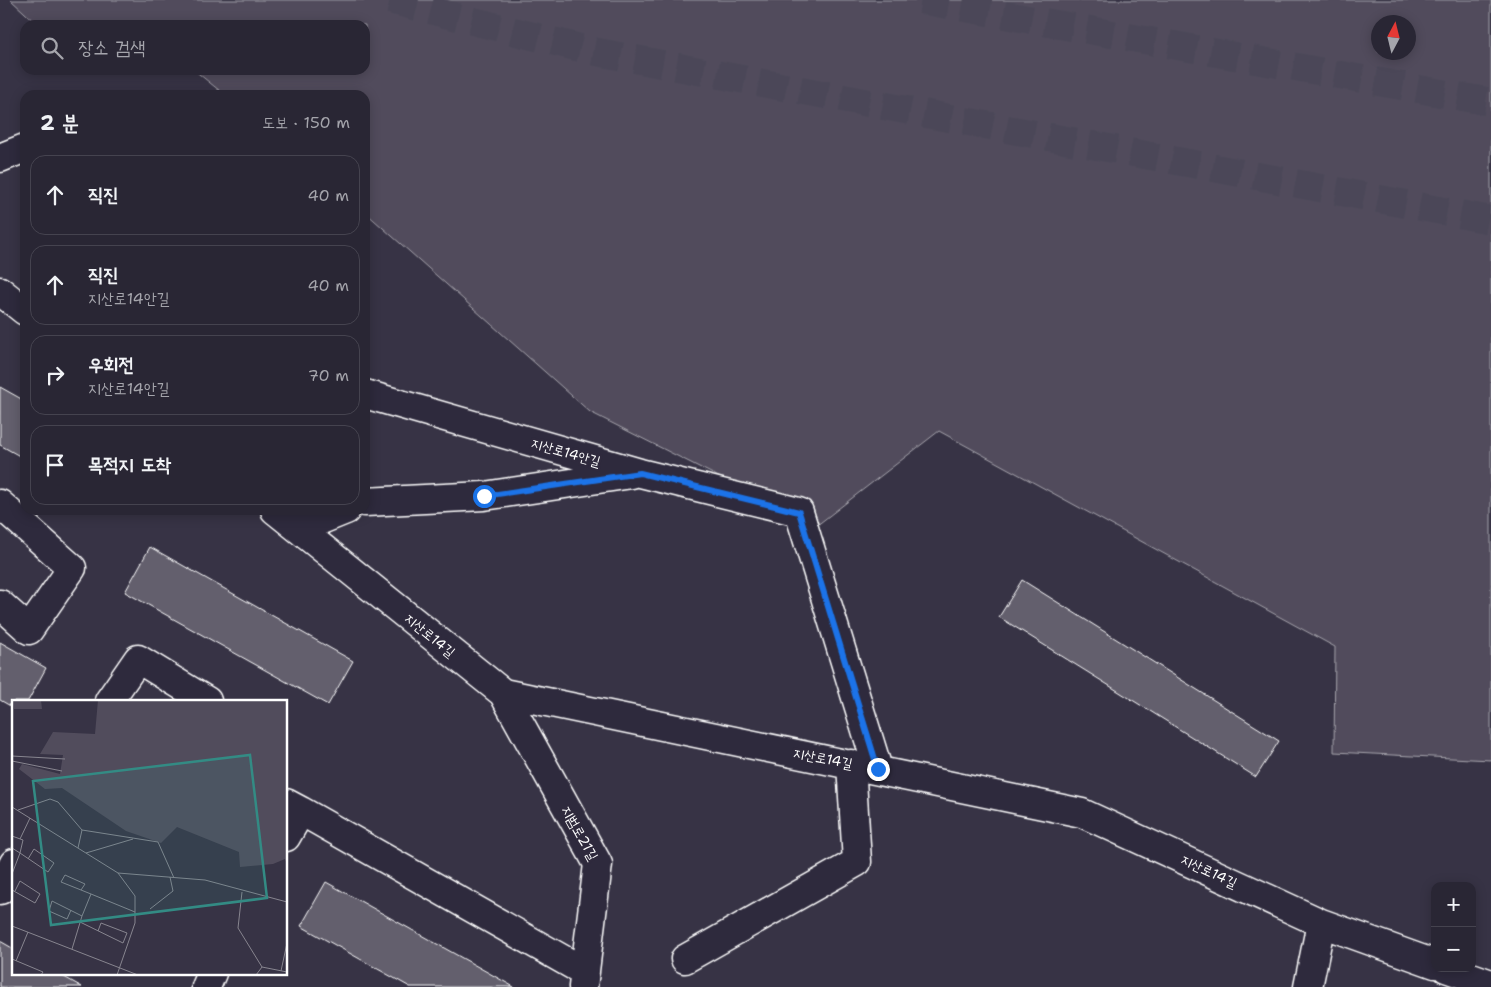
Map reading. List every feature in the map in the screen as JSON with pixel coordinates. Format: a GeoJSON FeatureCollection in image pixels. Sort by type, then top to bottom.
{"type":"FeatureCollection","features":[{"type":"Feature","properties":{"kind":"street"},"geometry":{"type":"LineString","coordinates":[[0,158],[20,150]]}},
{"type":"Feature","properties":{"kind":"street"},"geometry":{"type":"LineString","coordinates":[[0,290],[20,306]]}},
{"type":"Feature","properties":{"kind":"street","name":"지산로14안길"},"geometry":{"type":"LineString","coordinates":[[370,395],[640,473],[799,512],[878,769]]}},
{"type":"Feature","properties":{"kind":"street"},"geometry":{"type":"LineString","coordinates":[[370,502],[484,496],[640,473]]}},
{"type":"Feature","properties":{"kind":"street"},"geometry":{"type":"LineString","coordinates":[[0,504],[72,568],[28,630],[0,604]]}},
{"type":"Feature","properties":{"kind":"street","name":"지산로14길"},"geometry":{"type":"LineString","coordinates":[[281,515],[503,693],[1082,812],[1322,923],[1431,963]]}},
{"type":"Feature","properties":{"kind":"street"},"geometry":{"type":"LineString","coordinates":[[299,529],[334,515]]}},
{"type":"Feature","properties":{"kind":"street"},"geometry":{"type":"LineString","coordinates":[[110,700],[138,659],[205,700]]}},
{"type":"Feature","properties":{"kind":"street","name":"지범로21길"},"geometry":{"type":"LineString","coordinates":[[503,693],[598,864],[584,980]]}},
{"type":"Feature","properties":{"kind":"street"},"geometry":{"type":"LineString","coordinates":[[686,958],[857,862],[851,764]]}},
{"type":"Feature","properties":{"kind":"street"},"geometry":{"type":"LineString","coordinates":[[288,828],[293,807],[584,980]]}},
{"type":"Feature","properties":{"kind":"street"},"geometry":{"type":"LineString","coordinates":[[0,890],[12,867]]}},
{"type":"Feature","properties":{"kind":"street"},"geometry":{"type":"LineString","coordinates":[[0,895],[12,902]]}},
{"type":"Feature","properties":{"kind":"street"},"geometry":{"type":"LineString","coordinates":[[1308,987],[1322,923]]}},
{"type":"Feature","properties":{"kind":"street"},"geometry":{"type":"LineString","coordinates":[[1457,972],[1491,984]]}},
{"type":"Feature","properties":{"kind":"street"},"geometry":{"type":"LineString","coordinates":[[206,987],[212,974]]}},
{"type":"Feature","properties":{"kind":"shaded area"},"geometry":{"type":"Polygon","coordinates":[[[11,0],[1491,0],[1491,760],[1334,752],[1335,647],[939,431],[816,526],[590,412],[370,216],[370,90],[219,90],[200,75],[370,75],[370,20],[33,20],[11,0]]]}},
{"type":"Feature","properties":{"kind":"building"},"geometry":{"type":"Polygon","coordinates":[[[0,387],[20,398],[20,456],[0,445],[0,387]]]}},
{"type":"Feature","properties":{"kind":"building"},"geometry":{"type":"Polygon","coordinates":[[[150,547],[353,661],[328,705],[125,592],[150,547]]]}},
{"type":"Feature","properties":{"kind":"building"},"geometry":{"type":"Polygon","coordinates":[[[1022,580],[1279,741],[1256,777],[999,617],[1022,580]]]}},
{"type":"Feature","properties":{"kind":"building"},"geometry":{"type":"Polygon","coordinates":[[[0,642],[46,668],[29,700],[12,700],[12,707],[0,700],[0,642]]]}},
{"type":"Feature","properties":{"kind":"building"},"geometry":{"type":"Polygon","coordinates":[[[326,882],[514,987],[410,987],[301,926],[326,882]]]}},
{"type":"Feature","properties":{"kind":"building"},"geometry":{"type":"Polygon","coordinates":[[[0,941],[12,948],[12,974],[59,974],[82,987],[0,987],[0,941]]]}},
{"type":"Feature","properties":{"kind":"tunnel"},"geometry":{"type":"LineString","coordinates":[[390,0],[592,51],[1491,220]]}},
{"type":"Feature","properties":{"kind":"tunnel"},"geometry":{"type":"LineString","coordinates":[[921,0],[1491,102]]}},
{"type":"Feature","properties":{"kind":"route"},"geometry":{"type":"LineString","coordinates":[[484,496],[640,473],[799,512],[878,769]]}}]}
